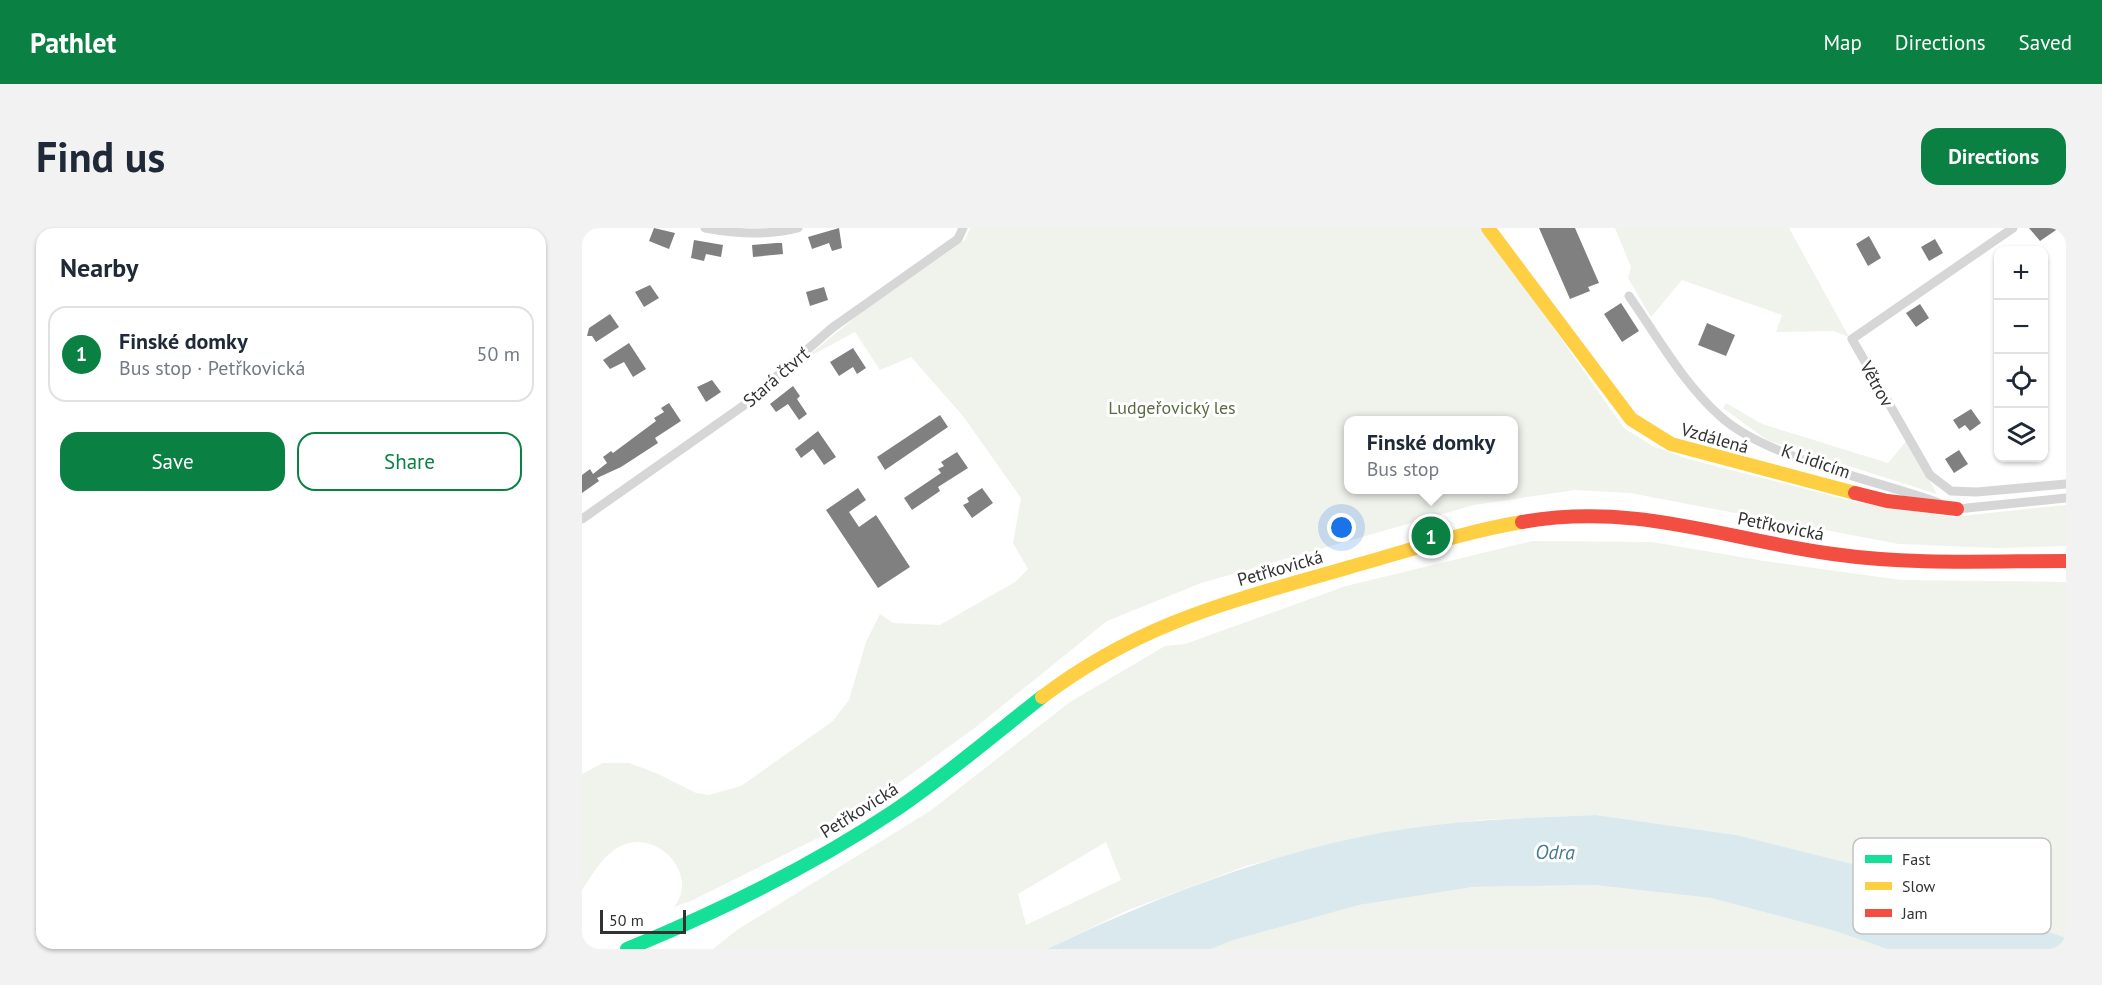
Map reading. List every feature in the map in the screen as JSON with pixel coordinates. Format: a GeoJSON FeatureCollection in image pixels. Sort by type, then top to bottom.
{"type":"FeatureCollection","features":[{"type":"Feature","properties":{"kind":"street"},"geometry":{"type":"LineString","coordinates":[[705,228],[770,234],[798,228]]}},
{"type":"Feature","properties":{"kind":"street","name":"Stará čtvrť"},"geometry":{"type":"LineString","coordinates":[[582,519],[744,406],[832,328],[958,238],[963,228]]}},
{"type":"Feature","properties":{"kind":"street","name":"Vzdálená"},"geometry":{"type":"LineString","coordinates":[[1488,228],[1631,419],[1671,444],[1887,501],[1957,509]]}},
{"type":"Feature","properties":{"kind":"street","name":"Větrov"},"geometry":{"type":"LineString","coordinates":[[2013,228],[1852,339],[1930,475],[1951,491],[1977,492],[2066,484]]}},
{"type":"Feature","properties":{"kind":"street","name":"K Lidicím"},"geometry":{"type":"LineString","coordinates":[[1629,296],[1681,371],[1720,417],[1759,441],[1804,459],[1957,509],[2066,498]]}},
{"type":"Feature","properties":{"kind":"street","name":"Petřkovická"},"geometry":{"type":"LineString","coordinates":[[627,949],[725,905],[845,841],[926,789],[1086,666],[1149,630],[1207,608],[1444,540],[1532,519],[1603,515],[1662,522],[1790,547],[1863,557],[1939,561],[2066,561]]}},
{"type":"Feature","properties":{"kind":"green space","name":"Ludgeřovický les"},"geometry":{"type":"Polygon","coordinates":[[[970,228],[1483,228],[1624,428],[1653,446],[1688,459],[1856,502],[1952,517],[2066,505],[2066,546],[1995,548],[1899,544],[1630,493],[1575,490],[1474,505],[1201,583],[1107,621],[976,727],[834,830],[693,900],[674,907],[681,895],[682,882],[679,869],[661,850],[649,844],[636,842],[623,845],[610,853],[582,890],[582,774],[603,763],[629,763],[656,773],[696,793],[709,795],[741,786],[833,721],[849,700],[866,642],[880,614],[893,623],[940,625],[1015,582],[1028,569],[1013,543],[1021,498],[963,416],[911,357],[880,370],[855,332],[803,360],[862,312],[965,240],[970,228]]]}},
{"type":"Feature","properties":{"kind":"green space"},"geometry":{"type":"Polygon","coordinates":[[[1615,228],[1789,228],[1849,337],[1834,331],[1776,332],[1782,315],[1682,280],[1651,317],[1628,278],[1631,267],[1615,228]]]}},
{"type":"Feature","properties":{"kind":"green space"},"geometry":{"type":"Polygon","coordinates":[[[1726,403],[1762,424],[1888,463],[1907,440],[1937,494],[1767,440],[1723,408],[1726,403]]]}},
{"type":"Feature","properties":{"kind":"green space"},"geometry":{"type":"Polygon","coordinates":[[[1532,541],[1652,542],[1770,562],[1901,580],[2066,582],[2066,938],[2051,933],[2051,838],[1853,838],[1853,872],[1736,835],[1596,815],[1480,820],[1361,837],[1246,866],[1126,911],[1047,949],[713,949],[737,930],[930,811],[1070,702],[1165,646],[1185,644],[1346,586],[1532,541]],[[1106,842],[1018,894],[1026,925],[1121,880],[1106,842]]]}},
{"type":"Feature","properties":{"kind":"green space"},"geometry":{"type":"Polygon","coordinates":[[[1594,885],[1711,898],[1835,931],[1887,949],[1211,949],[1234,940],[1359,905],[1473,887],[1594,885]]]}},
{"type":"Feature","properties":{"kind":"water","name":"Odra"},"geometry":{"type":"Polygon","coordinates":[[[1596,815],[1736,835],[1853,864],[1853,934],[2051,933],[2066,938],[2066,949],[1887,949],[1835,931],[1711,898],[1594,885],[1473,887],[1359,905],[1234,940],[1211,949],[1047,949],[1123,914],[1279,857],[1360,837],[1418,827],[1507,819],[1596,815]]]}},
{"type":"Feature","properties":{"kind":"building"},"geometry":{"type":"Polygon","coordinates":[[[654,228],[675,233],[669,249],[649,241],[654,228]]]}},
{"type":"Feature","properties":{"kind":"building"},"geometry":{"type":"Polygon","coordinates":[[[839,228],[842,248],[832,251],[829,243],[812,249],[808,237],[839,228]]]}},
{"type":"Feature","properties":{"kind":"building"},"geometry":{"type":"Polygon","coordinates":[[[1539,228],[1575,228],[1599,283],[1588,287],[1590,291],[1570,299],[1539,228]]]}},
{"type":"Feature","properties":{"kind":"building"},"geometry":{"type":"Polygon","coordinates":[[[2029,228],[2059,228],[2040,241],[2029,228]]]}},
{"type":"Feature","properties":{"kind":"building"},"geometry":{"type":"Polygon","coordinates":[[[1869,236],[1881,258],[1868,266],[1856,244],[1869,236]]]}},
{"type":"Feature","properties":{"kind":"building"},"geometry":{"type":"Polygon","coordinates":[[[1935,239],[1943,253],[1929,261],[1921,247],[1935,239]]]}},
{"type":"Feature","properties":{"kind":"building"},"geometry":{"type":"Polygon","coordinates":[[[694,240],[723,245],[721,257],[706,254],[704,261],[691,258],[694,240]]]}},
{"type":"Feature","properties":{"kind":"building"},"geometry":{"type":"Polygon","coordinates":[[[782,243],[783,254],[753,257],[752,245],[782,243]]]}},
{"type":"Feature","properties":{"kind":"building"},"geometry":{"type":"Polygon","coordinates":[[[650,285],[659,298],[644,307],[635,292],[650,285]]]}},
{"type":"Feature","properties":{"kind":"building"},"geometry":{"type":"Polygon","coordinates":[[[824,287],[828,300],[810,306],[806,292],[824,287]]]}},
{"type":"Feature","properties":{"kind":"building"},"geometry":{"type":"Polygon","coordinates":[[[1621,303],[1639,331],[1622,342],[1604,314],[1621,303]]]}},
{"type":"Feature","properties":{"kind":"building"},"geometry":{"type":"Polygon","coordinates":[[[1920,304],[1929,318],[1916,327],[1906,313],[1920,304]]]}},
{"type":"Feature","properties":{"kind":"building"},"geometry":{"type":"Polygon","coordinates":[[[610,314],[619,327],[596,342],[592,336],[587,336],[589,328],[610,314]]]}},
{"type":"Feature","properties":{"kind":"building"},"geometry":{"type":"Polygon","coordinates":[[[1707,323],[1735,335],[1726,356],[1698,345],[1707,323]]]}},
{"type":"Feature","properties":{"kind":"building"},"geometry":{"type":"Polygon","coordinates":[[[629,343],[646,369],[633,377],[624,362],[610,369],[603,360],[629,343]]]}},
{"type":"Feature","properties":{"kind":"building"},"geometry":{"type":"Polygon","coordinates":[[[853,348],[866,368],[857,374],[853,367],[839,376],[830,362],[853,348]]]}},
{"type":"Feature","properties":{"kind":"building"},"geometry":{"type":"Polygon","coordinates":[[[712,380],[721,392],[706,402],[697,387],[712,380]]]}},
{"type":"Feature","properties":{"kind":"building"},"geometry":{"type":"Polygon","coordinates":[[[793,386],[800,396],[797,399],[807,414],[799,420],[788,404],[776,412],[770,404],[793,386]]]}},
{"type":"Feature","properties":{"kind":"building"},"geometry":{"type":"Polygon","coordinates":[[[669,403],[681,421],[655,438],[658,443],[621,467],[597,478],[599,481],[582,493],[582,475],[590,469],[593,474],[607,463],[603,457],[611,451],[613,453],[656,421],[654,418],[664,412],[661,408],[669,403]]]}},
{"type":"Feature","properties":{"kind":"building"},"geometry":{"type":"Polygon","coordinates":[[[1971,409],[1981,423],[1970,431],[1965,425],[1959,429],[1953,420],[1971,409]]]}},
{"type":"Feature","properties":{"kind":"building"},"geometry":{"type":"Polygon","coordinates":[[[940,415],[948,427],[885,470],[877,457],[940,415]]]}},
{"type":"Feature","properties":{"kind":"building"},"geometry":{"type":"Polygon","coordinates":[[[818,431],[836,457],[824,465],[813,449],[801,458],[795,449],[818,431]]]}},
{"type":"Feature","properties":{"kind":"building"},"geometry":{"type":"Polygon","coordinates":[[[1959,450],[1968,464],[1954,473],[1945,459],[1959,450]]]}},
{"type":"Feature","properties":{"kind":"building"},"geometry":{"type":"Polygon","coordinates":[[[957,452],[968,468],[938,487],[940,491],[912,510],[904,498],[941,473],[938,469],[944,466],[941,462],[957,452]]]}},
{"type":"Feature","properties":{"kind":"building"},"geometry":{"type":"Polygon","coordinates":[[[858,488],[866,500],[849,512],[859,527],[876,515],[910,567],[878,588],[826,510],[858,488]]]}},
{"type":"Feature","properties":{"kind":"building"},"geometry":{"type":"Polygon","coordinates":[[[982,488],[993,503],[972,518],[963,505],[969,502],[967,498],[982,488]]]}},
{"type":"Feature","properties":{"kind":"traffic: fast"},"geometry":{"type":"LineString","coordinates":[[627,949],[764,887],[830,851],[932,784],[1042,697]]}},
{"type":"Feature","properties":{"kind":"traffic: slow"},"geometry":{"type":"LineString","coordinates":[[1488,228],[1631,419],[1671,444],[1855,493]]}},
{"type":"Feature","properties":{"kind":"traffic: slow"},"geometry":{"type":"LineString","coordinates":[[1042,697],[1116,649],[1190,616],[1435,542],[1522,522]]}},
{"type":"Feature","properties":{"kind":"traffic: jam"},"geometry":{"type":"LineString","coordinates":[[1855,493],[1887,501],[1957,509]]}},
{"type":"Feature","properties":{"kind":"traffic: jam"},"geometry":{"type":"LineString","coordinates":[[1522,522],[1564,517],[1603,516],[1642,519],[1833,554],[1891,560],[2066,561]]}},
{"type":"Feature","properties":{"kind":"place","name":"Finské domky"},"geometry":{"type":"Point","coordinates":[1431,536]}}]}
